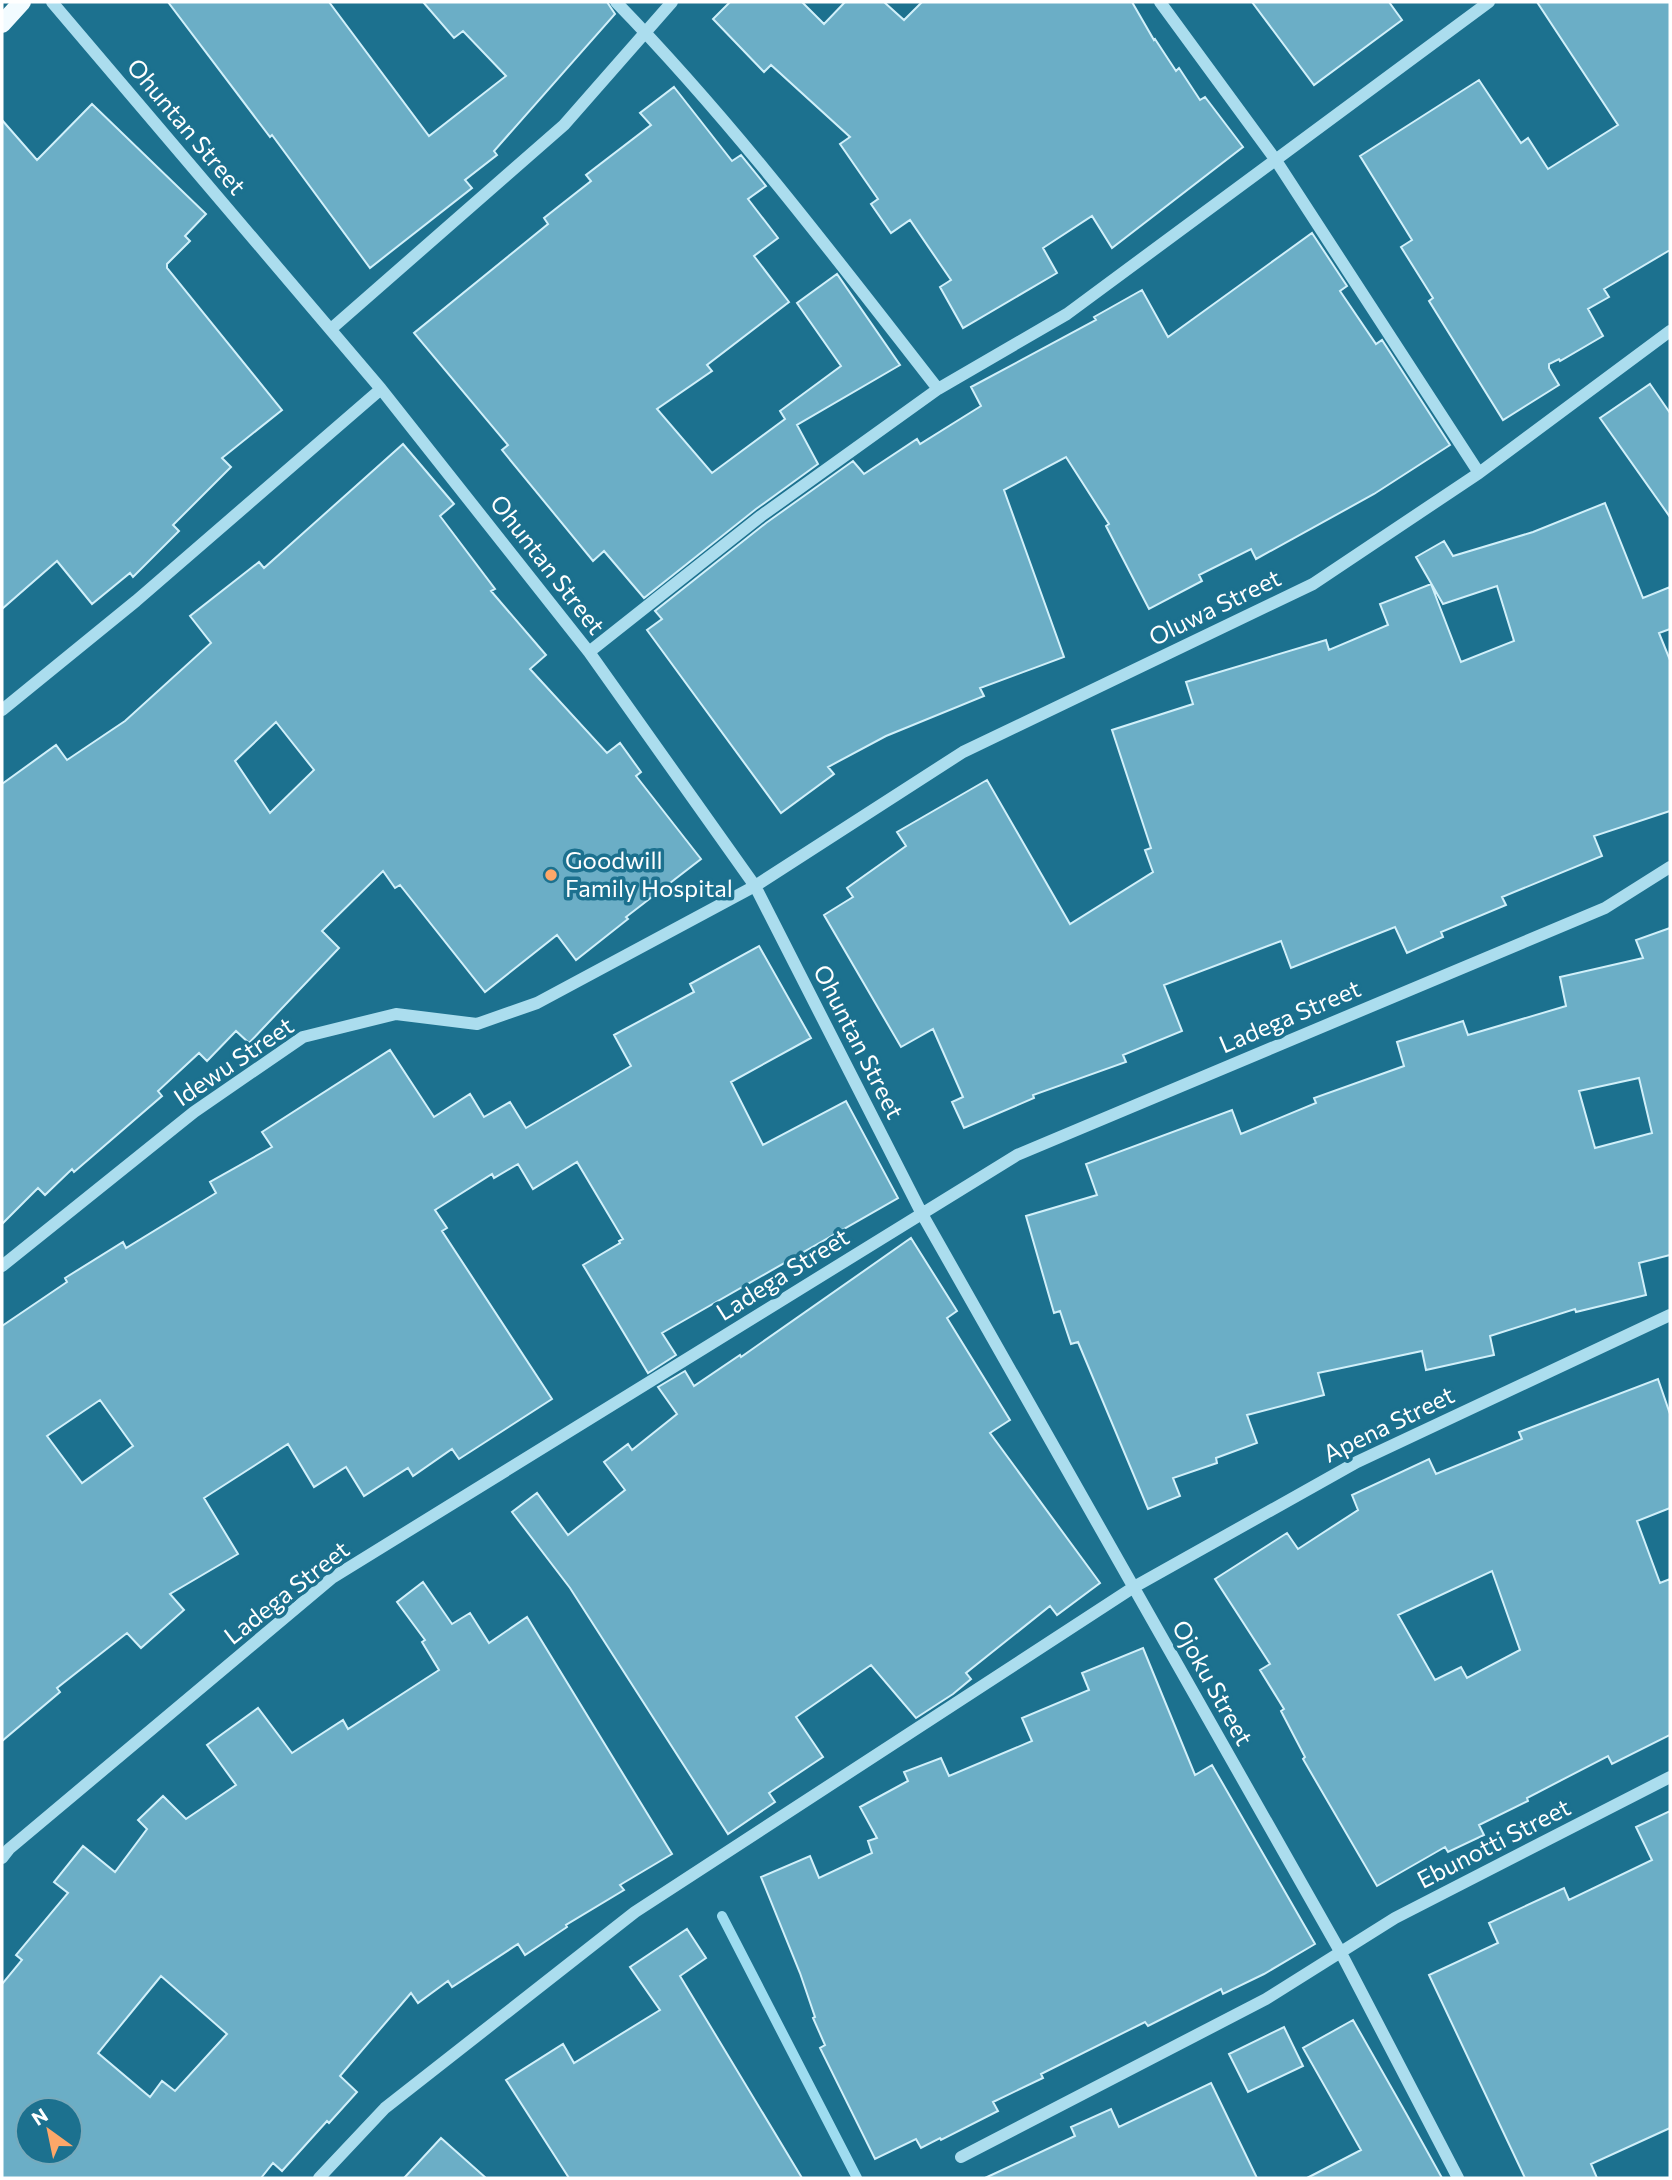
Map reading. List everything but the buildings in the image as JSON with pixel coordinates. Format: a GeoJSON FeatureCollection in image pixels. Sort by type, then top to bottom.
{"type":"FeatureCollection","features":[{"type":"Feature","properties":{"kind":"main road"},"geometry":{"type":"LineString","coordinates":[[2,24],[22,2]]}},
{"type":"Feature","properties":{"kind":"street","name":"Ohuntan Street"},"geometry":{"type":"LineString","coordinates":[[52,2],[381,389],[589,652],[755,886],[922,1214]]}},
{"type":"Feature","properties":{"kind":"street"},"geometry":{"type":"LineString","coordinates":[[616,2],[645,31],[792,202],[938,388]]}},
{"type":"Feature","properties":{"kind":"street"},"geometry":{"type":"LineString","coordinates":[[331,329],[564,125],[672,2]]}},
{"type":"Feature","properties":{"kind":"street"},"geometry":{"type":"LineString","coordinates":[[1160,2],[1275,159],[1479,473]]}},
{"type":"Feature","properties":{"kind":"street"},"geometry":{"type":"LineString","coordinates":[[589,652],[761,516],[938,388],[1067,314],[1489,2]]}},
{"type":"Feature","properties":{"kind":"street","name":"Oluwa Street"},"geometry":{"type":"LineString","coordinates":[[755,886],[964,752],[1313,584],[1479,473],[1670,331]]}},
{"type":"Feature","properties":{"kind":"street"},"geometry":{"type":"LineString","coordinates":[[2,710],[136,601],[381,389]]}},
{"type":"Feature","properties":{"kind":"street","name":"Ladega Street"},"geometry":{"type":"LineString","coordinates":[[2,1858],[9,1849],[332,1578],[1017,1154],[1605,908],[1670,867]]}},
{"type":"Feature","properties":{"kind":"street","name":"Idewu Street"},"geometry":{"type":"LineString","coordinates":[[2,1266],[194,1112],[303,1037],[396,1014],[477,1024],[537,1003],[755,886]]}},
{"type":"Feature","properties":{"kind":"street","name":"Ojoku Street"},"geometry":{"type":"LineString","coordinates":[[922,1214],[1340,1953],[1458,2178]]}},
{"type":"Feature","properties":{"kind":"street","name":"Apena Street"},"geometry":{"type":"LineString","coordinates":[[318,2178],[385,2108],[635,1912],[1134,1587],[1357,1462],[1670,1315]]}},
{"type":"Feature","properties":{"kind":"street","name":"Ebunotti Street"},"geometry":{"type":"LineString","coordinates":[[961,2157],[1266,1999],[1395,1918],[1670,1777]]}},
{"type":"Feature","properties":{"kind":"waterway"},"geometry":{"type":"LineString","coordinates":[[722,1916],[857,2178]]}},
{"type":"Feature","properties":{"kind":"place","name":"Goodwill Family Hospital"},"geometry":{"type":"Point","coordinates":[551,875]}}]}
